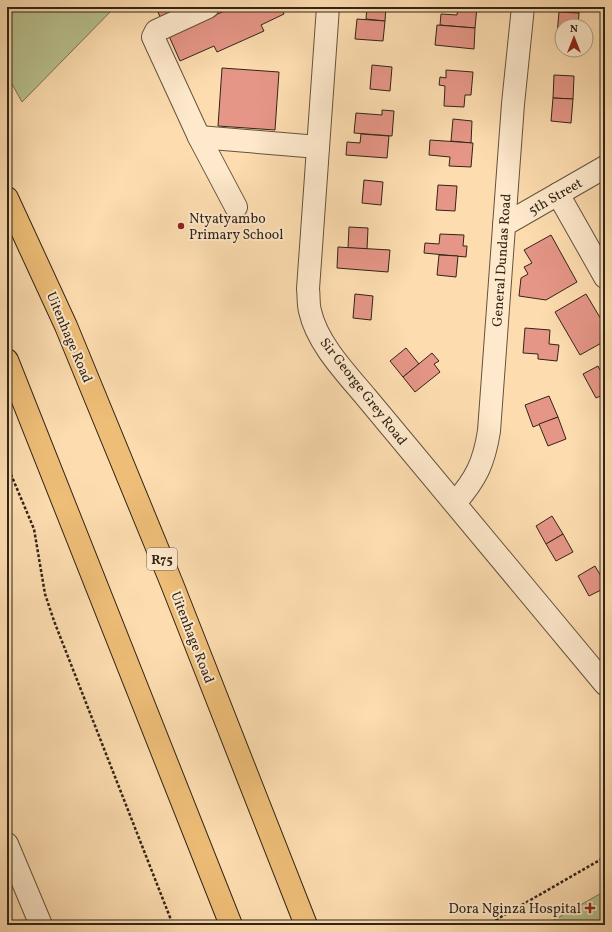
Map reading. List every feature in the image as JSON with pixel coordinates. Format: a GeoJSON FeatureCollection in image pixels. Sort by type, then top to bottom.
{"type":"FeatureCollection","features":[{"type":"Feature","properties":{"kind":"main road","name":"Uitenhage Road"},"geometry":{"type":"LineString","coordinates":[[7,198],[69,333],[172,584],[306,925]]}},
{"type":"Feature","properties":{"kind":"main road"},"geometry":{"type":"LineString","coordinates":[[7,360],[231,925]]}},
{"type":"Feature","properties":{"kind":"street"},"geometry":{"type":"LineString","coordinates":[[208,7],[156,30],[153,38],[199,137],[236,207]]}},
{"type":"Feature","properties":{"kind":"street","name":"Sir George Grey Road"},"geometry":{"type":"LineString","coordinates":[[328,7],[308,289],[310,310],[315,328],[339,364],[605,684]]}},
{"type":"Feature","properties":{"kind":"street","name":"General Dundas Road"},"geometry":{"type":"LineString","coordinates":[[455,503],[471,485],[479,471],[487,448],[513,104],[523,7]]}},
{"type":"Feature","properties":{"kind":"street"},"geometry":{"type":"LineString","coordinates":[[199,137],[318,147]]}},
{"type":"Feature","properties":{"kind":"street","name":"5th Street"},"geometry":{"type":"LineString","coordinates":[[504,225],[605,167]]}},
{"type":"Feature","properties":{"kind":"street"},"geometry":{"type":"LineString","coordinates":[[558,194],[605,277]]}},
{"type":"Feature","properties":{"kind":"street"},"geometry":{"type":"LineString","coordinates":[[7,844],[41,925]]}},
{"type":"Feature","properties":{"kind":"path"},"geometry":{"type":"LineString","coordinates":[[7,465],[34,529],[45,594],[54,621],[173,925]]}},
{"type":"Feature","properties":{"kind":"path"},"geometry":{"type":"LineString","coordinates":[[487,925],[605,857]]}},
{"type":"Feature","properties":{"kind":"green space"},"geometry":{"type":"Polygon","coordinates":[[[7,7],[115,7],[22,102],[7,75],[7,7]]]}},
{"type":"Feature","properties":{"kind":"green space","name":"Dora Nginza Hospital"},"geometry":{"type":"Polygon","coordinates":[[[605,891],[605,925],[545,925],[605,891]]]}},
{"type":"Feature","properties":{"kind":"building"},"geometry":{"type":"Polygon","coordinates":[[[156,7],[195,7],[162,22],[156,7]]]}},
{"type":"Feature","properties":{"kind":"building"},"geometry":{"type":"Polygon","coordinates":[[[233,7],[281,7],[284,14],[261,25],[264,31],[217,52],[214,46],[180,61],[169,36],[233,7]]]}},
{"type":"Feature","properties":{"kind":"building"},"geometry":{"type":"Polygon","coordinates":[[[367,7],[386,7],[385,21],[366,19],[367,7]]]}},
{"type":"Feature","properties":{"kind":"building"},"geometry":{"type":"Polygon","coordinates":[[[458,7],[477,7],[475,28],[440,25],[441,14],[457,15],[458,7]]]}},
{"type":"Feature","properties":{"kind":"building"},"geometry":{"type":"Polygon","coordinates":[[[560,7],[580,7],[579,13],[559,12],[560,7]]]}},
{"type":"Feature","properties":{"kind":"building"},"geometry":{"type":"Polygon","coordinates":[[[559,12],[579,13],[579,18],[558,18],[559,12]]]}},
{"type":"Feature","properties":{"kind":"building"},"geometry":{"type":"Polygon","coordinates":[[[357,19],[385,21],[383,41],[355,39],[357,19]]]}},
{"type":"Feature","properties":{"kind":"building"},"geometry":{"type":"Polygon","coordinates":[[[437,25],[475,28],[474,49],[435,45],[437,25]]]}},
{"type":"Feature","properties":{"kind":"building"},"geometry":{"type":"Polygon","coordinates":[[[372,65],[392,67],[390,91],[370,89],[372,65]]]}},
{"type":"Feature","properties":{"kind":"building"},"geometry":{"type":"Polygon","coordinates":[[[222,68],[279,72],[275,130],[218,126],[222,68]]]}},
{"type":"Feature","properties":{"kind":"building"},"geometry":{"type":"Polygon","coordinates":[[[446,70],[473,72],[471,95],[465,95],[464,107],[444,106],[445,86],[439,85],[440,77],[446,78],[446,70]]]}},
{"type":"Feature","properties":{"kind":"building"},"geometry":{"type":"Polygon","coordinates":[[[554,75],[574,76],[573,99],[553,98],[554,75]]]}},
{"type":"Feature","properties":{"kind":"building"},"geometry":{"type":"Polygon","coordinates":[[[553,98],[573,99],[571,123],[551,121],[553,98]]]}},
{"type":"Feature","properties":{"kind":"building"},"geometry":{"type":"Polygon","coordinates":[[[382,110],[394,111],[392,136],[354,133],[356,113],[382,115],[382,110]]]}},
{"type":"Feature","properties":{"kind":"building"},"geometry":{"type":"Polygon","coordinates":[[[453,119],[472,121],[471,143],[451,141],[453,119]]]}},
{"type":"Feature","properties":{"kind":"building"},"geometry":{"type":"Polygon","coordinates":[[[361,134],[389,136],[387,158],[346,155],[347,142],[360,143],[361,134]]]}},
{"type":"Feature","properties":{"kind":"building"},"geometry":{"type":"Polygon","coordinates":[[[430,140],[473,143],[471,167],[449,166],[450,157],[429,155],[430,140]]]}},
{"type":"Feature","properties":{"kind":"building"},"geometry":{"type":"Polygon","coordinates":[[[364,180],[383,182],[381,205],[362,203],[364,180]]]}},
{"type":"Feature","properties":{"kind":"building"},"geometry":{"type":"Polygon","coordinates":[[[438,185],[457,186],[455,211],[436,210],[438,185]]]}},
{"type":"Feature","properties":{"kind":"building"},"geometry":{"type":"Polygon","coordinates":[[[349,227],[368,228],[367,249],[348,248],[349,227]]]}},
{"type":"Feature","properties":{"kind":"building"},"geometry":{"type":"Polygon","coordinates":[[[440,234],[464,235],[463,246],[467,246],[466,257],[424,253],[425,243],[439,244],[440,234]]]}},
{"type":"Feature","properties":{"kind":"building"},"geometry":{"type":"Polygon","coordinates":[[[551,235],[577,282],[546,300],[519,296],[521,278],[528,274],[524,267],[532,263],[524,250],[551,235]]]}},
{"type":"Feature","properties":{"kind":"building"},"geometry":{"type":"Polygon","coordinates":[[[338,247],[390,250],[388,272],[337,268],[338,247]]]}},
{"type":"Feature","properties":{"kind":"building"},"geometry":{"type":"Polygon","coordinates":[[[439,255],[458,256],[456,277],[437,275],[439,255]]]}},
{"type":"Feature","properties":{"kind":"building"},"geometry":{"type":"Polygon","coordinates":[[[355,294],[373,296],[371,320],[353,318],[355,294]]]}},
{"type":"Feature","properties":{"kind":"building"},"geometry":{"type":"Polygon","coordinates":[[[586,294],[605,326],[605,341],[580,355],[555,312],[586,294]]]}},
{"type":"Feature","properties":{"kind":"building"},"geometry":{"type":"Polygon","coordinates":[[[525,328],[550,330],[549,344],[559,345],[557,361],[538,359],[538,354],[523,353],[525,328]]]}},
{"type":"Feature","properties":{"kind":"building"},"geometry":{"type":"Polygon","coordinates":[[[406,348],[419,364],[403,377],[390,361],[406,348]]]}},
{"type":"Feature","properties":{"kind":"building"},"geometry":{"type":"Polygon","coordinates":[[[432,353],[439,361],[434,364],[440,372],[415,392],[403,377],[432,353]]]}},
{"type":"Feature","properties":{"kind":"building"},"geometry":{"type":"Polygon","coordinates":[[[598,366],[600,370],[605,367],[605,394],[596,398],[583,374],[598,366]]]}},
{"type":"Feature","properties":{"kind":"building"},"geometry":{"type":"Polygon","coordinates":[[[549,396],[558,417],[533,427],[525,405],[549,396]]]}},
{"type":"Feature","properties":{"kind":"building"},"geometry":{"type":"Polygon","coordinates":[[[558,417],[566,439],[548,446],[539,424],[558,417]]]}},
{"type":"Feature","properties":{"kind":"building"},"geometry":{"type":"Polygon","coordinates":[[[552,516],[563,534],[546,544],[536,526],[552,516]]]}},
{"type":"Feature","properties":{"kind":"building"},"geometry":{"type":"Polygon","coordinates":[[[563,534],[573,552],[556,561],[546,544],[563,534]]]}},
{"type":"Feature","properties":{"kind":"building"},"geometry":{"type":"Polygon","coordinates":[[[595,566],[605,583],[605,588],[589,596],[578,576],[595,566]]]}},
{"type":"Feature","properties":{"kind":"place","name":"Ntyatyambo Primary School"},"geometry":{"type":"Point","coordinates":[181,226]}},
{"type":"Feature","properties":{"kind":"place","name":"Dora Nginza Hospital"},"geometry":{"type":"Point","coordinates":[590,908]}}]}
